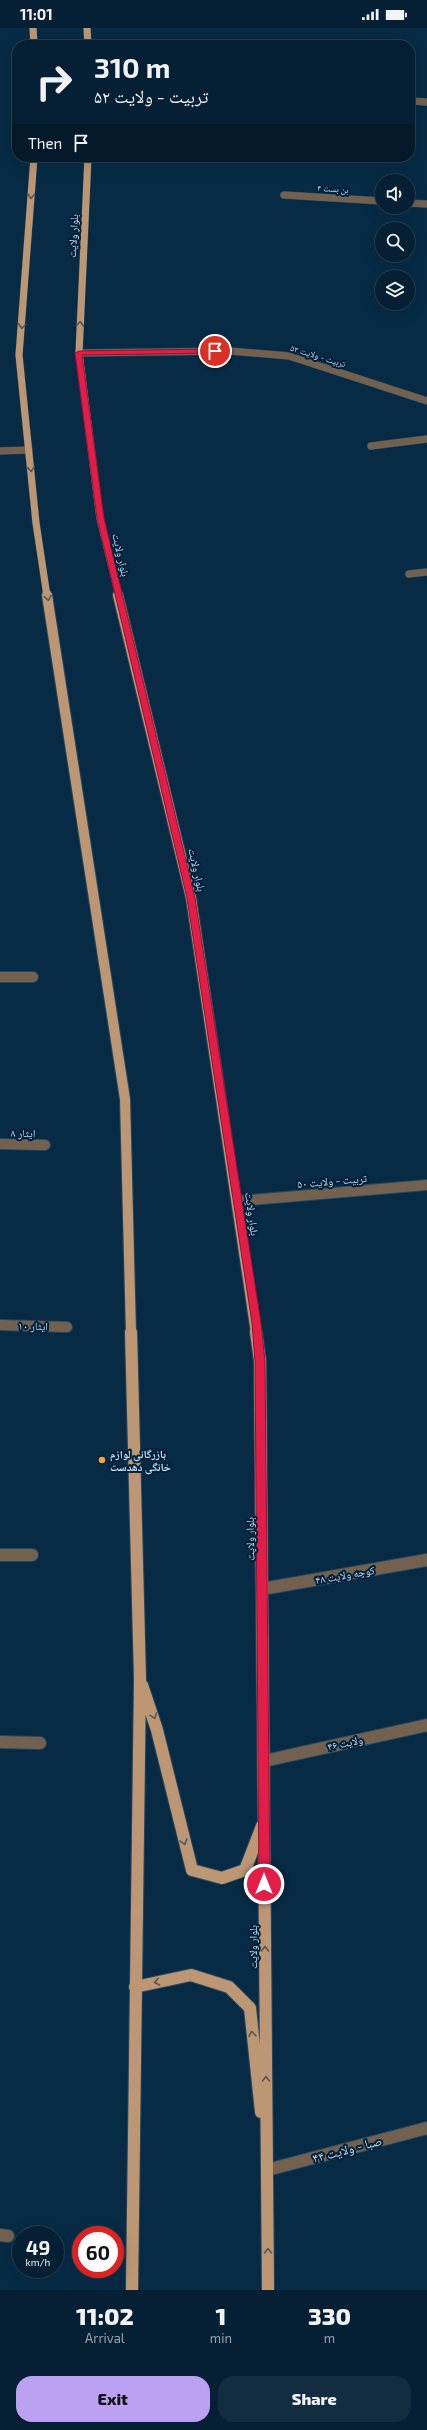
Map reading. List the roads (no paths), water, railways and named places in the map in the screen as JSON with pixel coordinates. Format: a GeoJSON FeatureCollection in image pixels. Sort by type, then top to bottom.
{"type":"FeatureCollection","features":[{"type":"Feature","properties":{"kind":"main road"},"geometry":{"type":"LineString","coordinates":[[33,28],[34,40]]}},
{"type":"Feature","properties":{"kind":"main road"},"geometry":{"type":"LineString","coordinates":[[87,28],[88,40]]}},
{"type":"Feature","properties":{"kind":"main road"},"geometry":{"type":"LineString","coordinates":[[34,162],[19,355],[36,523],[125,1099],[140,1679],[132,2290]]}},
{"type":"Feature","properties":{"kind":"main road","name":"بلوار ولایت"},"geometry":{"type":"LineString","coordinates":[[88,162],[79,353],[100,518],[191,898],[238,1201],[260,1361],[268,2290]]}},
{"type":"Feature","properties":{"kind":"main road"},"geometry":{"type":"LineString","coordinates":[[140,1679],[156,1721],[176,1814],[192,1870],[222,1878],[245,1870],[264,1821]]}},
{"type":"Feature","properties":{"kind":"main road"},"geometry":{"type":"LineString","coordinates":[[135,1987],[191,1975],[229,1987],[250,2008],[267,2170]]}},
{"type":"Feature","properties":{"kind":"street"},"geometry":{"type":"LineString","coordinates":[[415,101],[427,102]]}},
{"type":"Feature","properties":{"kind":"street","name":"بن بست ۴"},"geometry":{"type":"LineString","coordinates":[[284,195],[375,201]]}},
{"type":"Feature","properties":{"kind":"street"},"geometry":{"type":"LineString","coordinates":[[415,203],[427,204]]}},
{"type":"Feature","properties":{"kind":"street","name":"تربیت - ولایت ۵۲"},"geometry":{"type":"LineString","coordinates":[[79,353],[230,351],[288,356],[427,401]]}},
{"type":"Feature","properties":{"kind":"street"},"geometry":{"type":"LineString","coordinates":[[372,446],[427,439]]}},
{"type":"Feature","properties":{"kind":"street"},"geometry":{"type":"LineString","coordinates":[[0,451],[29,450]]}},
{"type":"Feature","properties":{"kind":"street"},"geometry":{"type":"LineString","coordinates":[[409,574],[427,572]]}},
{"type":"Feature","properties":{"kind":"street"},"geometry":{"type":"LineString","coordinates":[[0,976],[33,977]]}},
{"type":"Feature","properties":{"kind":"street","name":"ایثار ۸"},"geometry":{"type":"LineString","coordinates":[[0,1144],[45,1145]]}},
{"type":"Feature","properties":{"kind":"street","name":"تربیت - ولایت ۵۰"},"geometry":{"type":"LineString","coordinates":[[238,1201],[427,1186]]}},
{"type":"Feature","properties":{"kind":"street","name":"ایثار ۱۰"},"geometry":{"type":"LineString","coordinates":[[0,1325],[66,1327]]}},
{"type":"Feature","properties":{"kind":"street"},"geometry":{"type":"LineString","coordinates":[[0,1555],[32,1555]]}},
{"type":"Feature","properties":{"kind":"street","name":"کوچه ولایت ۴۸"},"geometry":{"type":"LineString","coordinates":[[262,1589],[427,1560]]}},
{"type":"Feature","properties":{"kind":"street","name":"ولایت ۴۶"},"geometry":{"type":"LineString","coordinates":[[264,1761],[427,1725]]}},
{"type":"Feature","properties":{"kind":"street"},"geometry":{"type":"LineString","coordinates":[[0,1742],[40,1743]]}},
{"type":"Feature","properties":{"kind":"street","name":"صبا - ولایت ۴۴"},"geometry":{"type":"LineString","coordinates":[[267,2170],[427,2128]]}},
{"type":"Feature","properties":{"kind":"place","name":"بازرگانی لوازم خانگی دهدست"},"geometry":{"type":"Point","coordinates":[102,1460]}}]}
